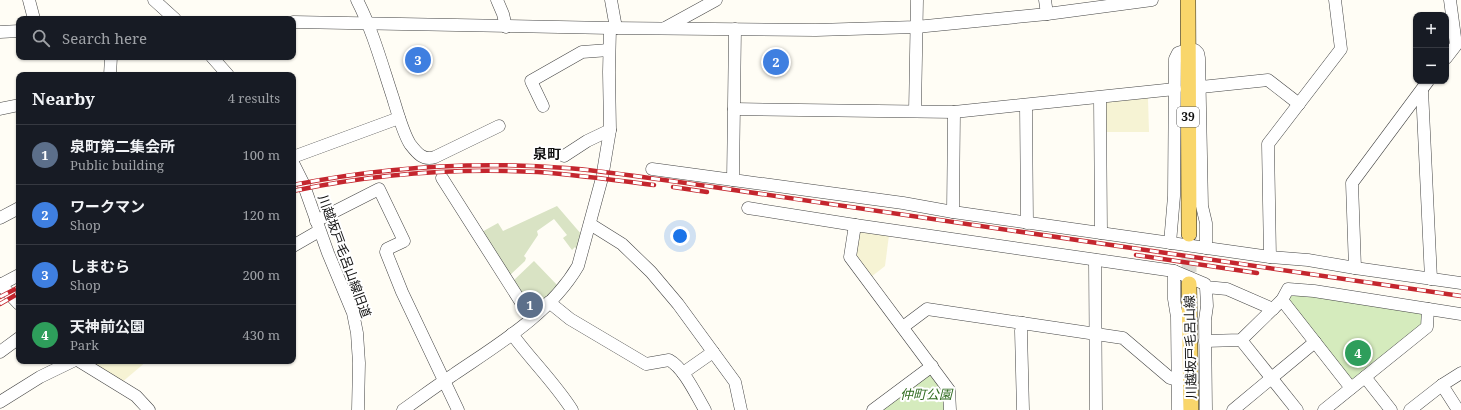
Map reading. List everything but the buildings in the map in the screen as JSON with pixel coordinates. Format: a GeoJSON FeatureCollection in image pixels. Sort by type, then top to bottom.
{"type":"FeatureCollection","features":[{"type":"Feature","properties":{"kind":"main road","name":"39"},"geometry":{"type":"LineString","coordinates":[[1188,0],[1187,50],[1189,234]]}},
{"type":"Feature","properties":{"kind":"main road","name":"川越坂戸毛呂山線"},"geometry":{"type":"LineString","coordinates":[[1189,284],[1191,410]]}},
{"type":"Feature","properties":{"kind":"street"},"geometry":{"type":"LineString","coordinates":[[29,0],[33,16]]}},
{"type":"Feature","properties":{"kind":"street"},"geometry":{"type":"LineString","coordinates":[[154,0],[172,16]]}},
{"type":"Feature","properties":{"kind":"street"},"geometry":{"type":"LineString","coordinates":[[357,0],[369,24],[400,118],[410,143],[422,157],[429,159],[499,126]]}},
{"type":"Feature","properties":{"kind":"street"},"geometry":{"type":"LineString","coordinates":[[497,0],[504,14],[506,26]]}},
{"type":"Feature","properties":{"kind":"street"},"geometry":{"type":"LineString","coordinates":[[403,410],[512,334],[549,302],[578,266],[602,178],[610,130],[609,50],[613,28],[611,0]]}},
{"type":"Feature","properties":{"kind":"street"},"geometry":{"type":"LineString","coordinates":[[664,29],[716,0]]}},
{"type":"Feature","properties":{"kind":"street"},"geometry":{"type":"LineString","coordinates":[[915,111],[917,0]]}},
{"type":"Feature","properties":{"kind":"street"},"geometry":{"type":"LineString","coordinates":[[1045,0],[1047,14]]}},
{"type":"Feature","properties":{"kind":"street"},"geometry":{"type":"LineString","coordinates":[[296,22],[664,29],[816,30],[916,26],[1047,14],[1152,0]]}},
{"type":"Feature","properties":{"kind":"street"},"geometry":{"type":"LineString","coordinates":[[1270,257],[1268,144],[1341,49],[1335,0]]}},
{"type":"Feature","properties":{"kind":"street"},"geometry":{"type":"LineString","coordinates":[[1449,54],[1458,44],[1450,0]]}},
{"type":"Feature","properties":{"kind":"street"},"geometry":{"type":"LineString","coordinates":[[733,180],[735,29]]}},
{"type":"Feature","properties":{"kind":"street"},"geometry":{"type":"LineString","coordinates":[[0,32],[16,31]]}},
{"type":"Feature","properties":{"kind":"street"},"geometry":{"type":"LineString","coordinates":[[543,106],[531,81],[582,52],[609,50]]}},
{"type":"Feature","properties":{"kind":"street"},"geometry":{"type":"LineString","coordinates":[[1170,243],[1174,196],[1175,59],[1178,53],[1187,50],[1195,50],[1198,53],[1201,87],[1202,206],[1206,223],[1206,248]]}},
{"type":"Feature","properties":{"kind":"street"},"geometry":{"type":"LineString","coordinates":[[110,72],[111,60]]}},
{"type":"Feature","properties":{"kind":"street"},"geometry":{"type":"LineString","coordinates":[[215,60],[225,72]]}},
{"type":"Feature","properties":{"kind":"street"},"geometry":{"type":"LineString","coordinates":[[1201,87],[1268,80],[1299,104]]}},
{"type":"Feature","properties":{"kind":"street"},"geometry":{"type":"LineString","coordinates":[[1355,268],[1352,183],[1425,86]]}},
{"type":"Feature","properties":{"kind":"street"},"geometry":{"type":"LineString","coordinates":[[1425,86],[1431,278]]}},
{"type":"Feature","properties":{"kind":"street"},"geometry":{"type":"LineString","coordinates":[[734,109],[954,112],[1175,89]]}},
{"type":"Feature","properties":{"kind":"street"},"geometry":{"type":"LineString","coordinates":[[1100,98],[1101,233]]}},
{"type":"Feature","properties":{"kind":"street"},"geometry":{"type":"LineString","coordinates":[[1026,105],[1026,222]]}},
{"type":"Feature","properties":{"kind":"street"},"geometry":{"type":"LineString","coordinates":[[0,109],[16,106]]}},
{"type":"Feature","properties":{"kind":"street"},"geometry":{"type":"LineString","coordinates":[[953,212],[954,112]]}},
{"type":"Feature","properties":{"kind":"street"},"geometry":{"type":"LineString","coordinates":[[296,156],[400,118]]}},
{"type":"Feature","properties":{"kind":"street"},"geometry":{"type":"LineString","coordinates":[[564,156],[610,130]]}},
{"type":"Feature","properties":{"kind":"street"},"geometry":{"type":"LineString","coordinates":[[652,169],[902,203],[953,212],[1270,257],[1308,260],[1461,283]]}},
{"type":"Feature","properties":{"kind":"street","name":"川越坂戸毛呂山線旧道"},"geometry":{"type":"LineString","coordinates":[[296,170],[353,313],[357,333],[359,363],[358,410]]}},
{"type":"Feature","properties":{"kind":"street"},"geometry":{"type":"LineString","coordinates":[[442,178],[531,318]]}},
{"type":"Feature","properties":{"kind":"street"},"geometry":{"type":"LineString","coordinates":[[296,244],[318,226],[379,189],[404,241],[387,249],[386,252],[402,292],[458,410]]}},
{"type":"Feature","properties":{"kind":"street"},"geometry":{"type":"LineString","coordinates":[[748,208],[1174,271],[1205,284],[1206,410]]}},
{"type":"Feature","properties":{"kind":"street"},"geometry":{"type":"LineString","coordinates":[[0,218],[16,210]]}},
{"type":"Feature","properties":{"kind":"street"},"geometry":{"type":"LineString","coordinates":[[590,224],[622,244],[651,272],[678,304],[735,382],[741,410]]}},
{"type":"Feature","properties":{"kind":"street"},"geometry":{"type":"LineString","coordinates":[[855,225],[850,257],[903,326],[949,390],[950,410]]}},
{"type":"Feature","properties":{"kind":"street"},"geometry":{"type":"LineString","coordinates":[[1096,260],[1096,410]]}},
{"type":"Feature","properties":{"kind":"street"},"geometry":{"type":"LineString","coordinates":[[1174,271],[1174,299],[1177,317],[1178,410]]}},
{"type":"Feature","properties":{"kind":"street"},"geometry":{"type":"LineString","coordinates":[[16,277],[0,285],[16,301]]}},
{"type":"Feature","properties":{"kind":"street"},"geometry":{"type":"LineString","coordinates":[[1206,287],[1227,289],[1273,309]]}},
{"type":"Feature","properties":{"kind":"street"},"geometry":{"type":"LineString","coordinates":[[1205,341],[1241,340],[1282,300],[1288,289],[1314,291],[1461,314]]}},
{"type":"Feature","properties":{"kind":"street"},"geometry":{"type":"LineString","coordinates":[[1282,300],[1351,388]]}},
{"type":"Feature","properties":{"kind":"street"},"geometry":{"type":"LineString","coordinates":[[549,302],[570,319],[646,364],[669,360],[683,373],[705,410]]}},
{"type":"Feature","properties":{"kind":"street"},"geometry":{"type":"LineString","coordinates":[[903,326],[927,308],[1124,338],[1170,378],[1178,380]]}},
{"type":"Feature","properties":{"kind":"street"},"geometry":{"type":"LineString","coordinates":[[1324,410],[1427,327],[1428,309]]}},
{"type":"Feature","properties":{"kind":"street"},"geometry":{"type":"LineString","coordinates":[[1023,323],[1021,331],[1023,410]]}},
{"type":"Feature","properties":{"kind":"street"},"geometry":{"type":"LineString","coordinates":[[512,334],[529,358],[562,395],[572,410]]}},
{"type":"Feature","properties":{"kind":"street"},"geometry":{"type":"LineString","coordinates":[[0,352],[16,340]]}},
{"type":"Feature","properties":{"kind":"street"},"geometry":{"type":"LineString","coordinates":[[1241,340],[1297,410]]}},
{"type":"Feature","properties":{"kind":"street"},"geometry":{"type":"LineString","coordinates":[[1233,410],[1315,342]]}},
{"type":"Feature","properties":{"kind":"street"},"geometry":{"type":"LineString","coordinates":[[683,373],[713,352]]}},
{"type":"Feature","properties":{"kind":"street"},"geometry":{"type":"LineString","coordinates":[[0,402],[40,377],[66,364]]}},
{"type":"Feature","properties":{"kind":"street"},"geometry":{"type":"LineString","coordinates":[[77,364],[136,396],[149,410]]}},
{"type":"Feature","properties":{"kind":"street"},"geometry":{"type":"LineString","coordinates":[[873,410],[932,366]]}},
{"type":"Feature","properties":{"kind":"street"},"geometry":{"type":"LineString","coordinates":[[1410,410],[1442,384],[1461,373]]}},
{"type":"Feature","properties":{"kind":"street"},"geometry":{"type":"LineString","coordinates":[[1365,377],[1391,410]]}},
{"type":"Feature","properties":{"kind":"street"},"geometry":{"type":"LineString","coordinates":[[1442,384],[1458,410]]}},
{"type":"Feature","properties":{"kind":"shaded area"},"geometry":{"type":"Polygon","coordinates":[[[1148,98],[1149,132],[1105,132],[1104,105],[1108,102],[1148,98]]]}},
{"type":"Feature","properties":{"kind":"shaded area"},"geometry":{"type":"Polygon","coordinates":[[[863,231],[889,235],[885,266],[871,277],[856,255],[858,234],[863,231]]]}},
{"type":"Feature","properties":{"kind":"shaded area"},"geometry":{"type":"Polygon","coordinates":[[[91,364],[143,364],[121,383],[91,364]]]}},
{"type":"Feature","properties":{"kind":"green space"},"geometry":{"type":"Polygon","coordinates":[[[557,206],[582,235],[577,251],[575,247],[572,250],[563,238],[567,235],[554,219],[537,231],[538,235],[524,256],[526,258],[525,261],[509,276],[480,233],[498,223],[503,231],[557,206]]]}},
{"type":"Feature","properties":{"kind":"green space"},"geometry":{"type":"Polygon","coordinates":[[[534,261],[558,286],[542,303],[536,296],[532,299],[528,295],[522,300],[513,281],[534,261]]]}},
{"type":"Feature","properties":{"kind":"green space"},"geometry":{"type":"Polygon","coordinates":[[[1290,294],[1424,310],[1424,325],[1351,382],[1289,303],[1290,294]]]}},
{"type":"Feature","properties":{"kind":"green space","name":"仲町公園"},"geometry":{"type":"Polygon","coordinates":[[[931,373],[943,392],[944,410],[878,410],[931,373]]]}},
{"type":"Feature","properties":{"kind":"tunnel"},"geometry":{"type":"LineString","coordinates":[[1189,234],[1189,284]]}},
{"type":"Feature","properties":{"kind":"railway"},"geometry":{"type":"LineString","coordinates":[[296,184],[361,174],[429,167],[497,165],[581,169],[1461,296]]}},
{"type":"Feature","properties":{"kind":"railway"},"geometry":{"type":"LineString","coordinates":[[296,190],[384,176],[476,171],[538,172],[654,185]]}},
{"type":"Feature","properties":{"kind":"railway"},"geometry":{"type":"LineString","coordinates":[[673,187],[707,192]]}},
{"type":"Feature","properties":{"kind":"railway"},"geometry":{"type":"LineString","coordinates":[[1136,255],[1257,273]]}},
{"type":"Feature","properties":{"kind":"railway"},"geometry":{"type":"LineString","coordinates":[[0,297],[16,289]]}},
{"type":"Feature","properties":{"kind":"railway"},"geometry":{"type":"LineString","coordinates":[[0,304],[16,295]]}},
{"type":"Feature","properties":{"kind":"place","name":"しまむら"},"geometry":{"type":"Point","coordinates":[418,60]}},
{"type":"Feature","properties":{"kind":"place","name":"ワークマン"},"geometry":{"type":"Point","coordinates":[776,62]}},
{"type":"Feature","properties":{"kind":"place","name":"泉町第二集会所"},"geometry":{"type":"Point","coordinates":[530,305]}},
{"type":"Feature","properties":{"kind":"place","name":"天神前公園"},"geometry":{"type":"Point","coordinates":[1358,353]}},
{"type":"Feature","properties":{"kind":"district","name":"泉町"},"geometry":{"type":"Point","coordinates":[547,154]}}]}
